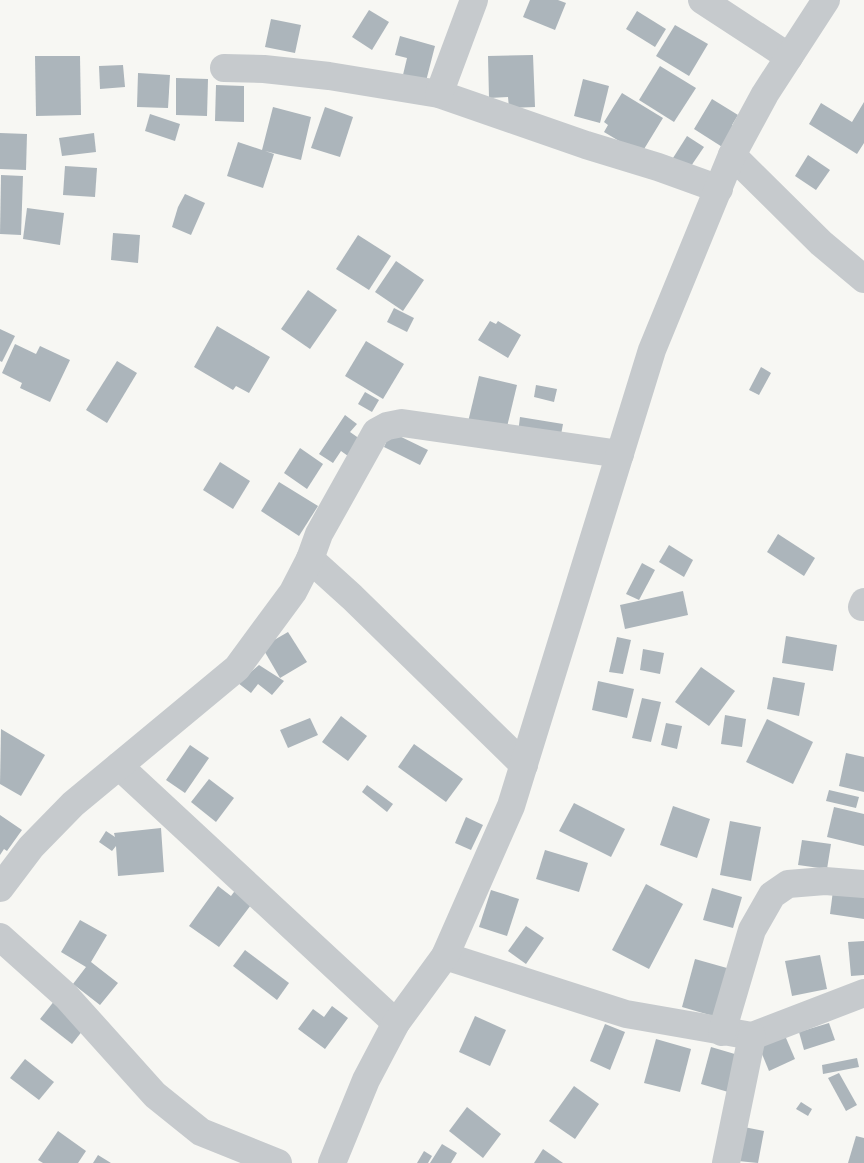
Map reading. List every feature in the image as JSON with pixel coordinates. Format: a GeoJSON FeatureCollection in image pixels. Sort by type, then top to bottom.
{"type":"FeatureCollection","features":[{"type":"Feature","properties":{"kind":"street"},"geometry":{"type":"LineString","coordinates":[[439,94],[474,0]]}},
{"type":"Feature","properties":{"kind":"street"},"geometry":{"type":"LineString","coordinates":[[702,0],[789,57]]}},
{"type":"Feature","properties":{"kind":"street"},"geometry":{"type":"LineString","coordinates":[[332,1163],[366,1080],[396,1023],[445,956],[512,806],[652,350],[732,155],[765,94],[826,0]]}},
{"type":"Feature","properties":{"kind":"street"},"geometry":{"type":"LineString","coordinates":[[224,68],[264,69],[329,76],[439,94],[586,145],[658,167],[719,190]]}},
{"type":"Feature","properties":{"kind":"street"},"geometry":{"type":"LineString","coordinates":[[732,155],[821,243],[864,280]]}},
{"type":"Feature","properties":{"kind":"street"},"geometry":{"type":"LineString","coordinates":[[0,888],[31,847],[73,804],[237,668],[293,592],[310,559],[319,534],[376,432],[387,426],[402,423],[620,454]]}},
{"type":"Feature","properties":{"kind":"street"},"geometry":{"type":"LineString","coordinates":[[310,559],[352,597],[524,766]]}},
{"type":"Feature","properties":{"kind":"street"},"geometry":{"type":"LineString","coordinates":[[119,766],[396,1023]]}},
{"type":"Feature","properties":{"kind":"street"},"geometry":{"type":"LineString","coordinates":[[722,1032],[752,930],[772,895],[788,884],[825,881],[864,884]]}},
{"type":"Feature","properties":{"kind":"street"},"geometry":{"type":"LineString","coordinates":[[0,936],[66,996],[155,1095],[201,1132],[278,1163]]}},
{"type":"Feature","properties":{"kind":"street"},"geometry":{"type":"LineString","coordinates":[[445,956],[626,1014],[752,1036],[864,994]]}},
{"type":"Feature","properties":{"kind":"street"},"geometry":{"type":"LineString","coordinates":[[726,1163],[752,1036]]}},
{"type":"Feature","properties":{"kind":"building"},"geometry":{"type":"Polygon","coordinates":[[[530,0],[558,0],[566,3],[555,30],[523,17],[530,0]]]}},
{"type":"Feature","properties":{"kind":"building"},"geometry":{"type":"Polygon","coordinates":[[[369,10],[389,22],[372,50],[352,37],[369,10]]]}},
{"type":"Feature","properties":{"kind":"building"},"geometry":{"type":"Polygon","coordinates":[[[637,11],[666,29],[655,47],[626,29],[637,11]]]}},
{"type":"Feature","properties":{"kind":"building"},"geometry":{"type":"Polygon","coordinates":[[[271,19],[301,25],[295,53],[265,47],[271,19]]]}},
{"type":"Feature","properties":{"kind":"building"},"geometry":{"type":"Polygon","coordinates":[[[675,25],[708,44],[689,76],[656,56],[675,25]]]}},
{"type":"Feature","properties":{"kind":"building"},"geometry":{"type":"Polygon","coordinates":[[[400,36],[435,46],[425,85],[402,79],[407,58],[395,55],[400,36]]]}},
{"type":"Feature","properties":{"kind":"building"},"geometry":{"type":"Polygon","coordinates":[[[533,55],[535,107],[509,108],[508,97],[489,98],[488,56],[533,55]]]}},
{"type":"Feature","properties":{"kind":"building"},"geometry":{"type":"Polygon","coordinates":[[[35,56],[80,56],[81,115],[36,116],[35,56]]]}},
{"type":"Feature","properties":{"kind":"building"},"geometry":{"type":"Polygon","coordinates":[[[123,65],[125,87],[100,89],[99,66],[123,65]]]}},
{"type":"Feature","properties":{"kind":"building"},"geometry":{"type":"Polygon","coordinates":[[[660,66],[696,88],[674,122],[639,100],[660,66]]]}},
{"type":"Feature","properties":{"kind":"building"},"geometry":{"type":"Polygon","coordinates":[[[138,73],[170,75],[168,108],[137,107],[138,73]]]}},
{"type":"Feature","properties":{"kind":"building"},"geometry":{"type":"Polygon","coordinates":[[[176,78],[208,79],[207,116],[176,115],[176,78]]]}},
{"type":"Feature","properties":{"kind":"building"},"geometry":{"type":"Polygon","coordinates":[[[583,79],[609,86],[600,123],[574,116],[583,79]]]}},
{"type":"Feature","properties":{"kind":"building"},"geometry":{"type":"Polygon","coordinates":[[[216,85],[244,86],[244,122],[215,121],[216,85]]]}},
{"type":"Feature","properties":{"kind":"building"},"geometry":{"type":"Polygon","coordinates":[[[622,93],[663,118],[641,154],[604,132],[608,125],[604,122],[622,93]]]}},
{"type":"Feature","properties":{"kind":"building"},"geometry":{"type":"Polygon","coordinates":[[[712,99],[738,115],[732,125],[740,130],[727,150],[694,129],[712,99]]]}},
{"type":"Feature","properties":{"kind":"building"},"geometry":{"type":"Polygon","coordinates":[[[864,102],[864,143],[857,154],[809,124],[821,103],[852,122],[864,102]]]}},
{"type":"Feature","properties":{"kind":"building"},"geometry":{"type":"Polygon","coordinates":[[[273,107],[311,117],[301,160],[265,151],[274,154],[263,188],[227,176],[238,142],[262,150],[273,107]]]}},
{"type":"Feature","properties":{"kind":"building"},"geometry":{"type":"Polygon","coordinates":[[[325,107],[353,117],[340,157],[311,148],[325,107]]]}},
{"type":"Feature","properties":{"kind":"building"},"geometry":{"type":"Polygon","coordinates":[[[150,114],[180,124],[175,141],[145,131],[150,114]]]}},
{"type":"Feature","properties":{"kind":"building"},"geometry":{"type":"Polygon","coordinates":[[[0,133],[27,134],[26,170],[0,169],[0,133]]]}},
{"type":"Feature","properties":{"kind":"building"},"geometry":{"type":"Polygon","coordinates":[[[94,133],[96,152],[62,156],[59,138],[94,133]]]}},
{"type":"Feature","properties":{"kind":"building"},"geometry":{"type":"Polygon","coordinates":[[[687,136],[704,147],[689,169],[673,158],[687,136]]]}},
{"type":"Feature","properties":{"kind":"building"},"geometry":{"type":"Polygon","coordinates":[[[808,155],[830,170],[816,190],[795,176],[808,155]]]}},
{"type":"Feature","properties":{"kind":"building"},"geometry":{"type":"Polygon","coordinates":[[[65,166],[97,168],[95,197],[63,195],[65,166]]]}},
{"type":"Feature","properties":{"kind":"building"},"geometry":{"type":"Polygon","coordinates":[[[1,175],[23,176],[21,235],[0,234],[1,175]]]}},
{"type":"Feature","properties":{"kind":"building"},"geometry":{"type":"Polygon","coordinates":[[[185,194],[205,203],[191,235],[172,227],[178,207],[185,194]]]}},
{"type":"Feature","properties":{"kind":"building"},"geometry":{"type":"Polygon","coordinates":[[[27,208],[64,213],[60,245],[23,239],[27,208]]]}},
{"type":"Feature","properties":{"kind":"building"},"geometry":{"type":"Polygon","coordinates":[[[113,233],[140,235],[138,263],[111,260],[113,233]]]}},
{"type":"Feature","properties":{"kind":"building"},"geometry":{"type":"Polygon","coordinates":[[[358,235],[391,256],[369,290],[336,269],[358,235]]]}},
{"type":"Feature","properties":{"kind":"building"},"geometry":{"type":"Polygon","coordinates":[[[396,261],[424,280],[403,311],[375,292],[396,261]]]}},
{"type":"Feature","properties":{"kind":"building"},"geometry":{"type":"Polygon","coordinates":[[[308,290],[337,310],[310,349],[281,329],[308,290]]]}},
{"type":"Feature","properties":{"kind":"building"},"geometry":{"type":"Polygon","coordinates":[[[394,308],[414,318],[407,332],[387,322],[394,308]]]}},
{"type":"Feature","properties":{"kind":"building"},"geometry":{"type":"Polygon","coordinates":[[[490,321],[496,324],[498,321],[521,335],[508,358],[478,340],[490,321]]]}},
{"type":"Feature","properties":{"kind":"building"},"geometry":{"type":"Polygon","coordinates":[[[217,326],[270,357],[249,393],[236,386],[233,390],[194,367],[217,326]]]}},
{"type":"Feature","properties":{"kind":"building"},"geometry":{"type":"Polygon","coordinates":[[[0,329],[15,336],[2,362],[0,361],[0,329]]]}},
{"type":"Feature","properties":{"kind":"building"},"geometry":{"type":"Polygon","coordinates":[[[366,341],[404,364],[383,399],[345,376],[366,341]]]}},
{"type":"Feature","properties":{"kind":"building"},"geometry":{"type":"Polygon","coordinates":[[[15,344],[36,354],[40,346],[70,360],[50,402],[20,388],[22,383],[2,373],[15,344]]]}},
{"type":"Feature","properties":{"kind":"building"},"geometry":{"type":"Polygon","coordinates":[[[117,361],[137,373],[107,423],[86,410],[117,361]]]}},
{"type":"Feature","properties":{"kind":"building"},"geometry":{"type":"Polygon","coordinates":[[[761,367],[771,373],[759,395],[749,390],[761,367]]]}},
{"type":"Feature","properties":{"kind":"building"},"geometry":{"type":"Polygon","coordinates":[[[479,376],[517,385],[506,431],[468,422],[479,376]]]}},
{"type":"Feature","properties":{"kind":"building"},"geometry":{"type":"Polygon","coordinates":[[[536,385],[557,389],[554,402],[534,397],[536,385]]]}},
{"type":"Feature","properties":{"kind":"building"},"geometry":{"type":"Polygon","coordinates":[[[365,392],[379,400],[372,412],[358,404],[365,392]]]}},
{"type":"Feature","properties":{"kind":"building"},"geometry":{"type":"Polygon","coordinates":[[[345,415],[357,424],[350,432],[360,439],[348,456],[341,451],[333,463],[319,454],[345,415]]]}},
{"type":"Feature","properties":{"kind":"building"},"geometry":{"type":"Polygon","coordinates":[[[520,417],[563,424],[560,440],[518,433],[520,417]]]}},
{"type":"Feature","properties":{"kind":"building"},"geometry":{"type":"Polygon","coordinates":[[[391,432],[428,450],[420,465],[384,447],[391,432]]]}},
{"type":"Feature","properties":{"kind":"building"},"geometry":{"type":"Polygon","coordinates":[[[300,448],[323,464],[307,489],[284,473],[300,448]]]}},
{"type":"Feature","properties":{"kind":"building"},"geometry":{"type":"Polygon","coordinates":[[[220,462],[250,481],[233,509],[203,490],[220,462]]]}},
{"type":"Feature","properties":{"kind":"building"},"geometry":{"type":"Polygon","coordinates":[[[279,482],[318,506],[299,536],[261,511],[279,482]]]}},
{"type":"Feature","properties":{"kind":"building"},"geometry":{"type":"Polygon","coordinates":[[[778,534],[815,558],[804,576],[767,552],[778,534]]]}},
{"type":"Feature","properties":{"kind":"building"},"geometry":{"type":"Polygon","coordinates":[[[669,545],[693,560],[684,577],[659,562],[669,545]]]}},
{"type":"Feature","properties":{"kind":"building"},"geometry":{"type":"Polygon","coordinates":[[[642,563],[655,570],[639,600],[626,594],[642,563]]]}},
{"type":"Feature","properties":{"kind":"building"},"geometry":{"type":"Polygon","coordinates":[[[683,591],[688,615],[625,629],[620,605],[683,591]]]}},
{"type":"Feature","properties":{"kind":"building"},"geometry":{"type":"Polygon","coordinates":[[[288,632],[307,662],[280,678],[262,647],[288,632]]]}},
{"type":"Feature","properties":{"kind":"building"},"geometry":{"type":"Polygon","coordinates":[[[786,636],[837,645],[833,671],[782,663],[786,636]]]}},
{"type":"Feature","properties":{"kind":"building"},"geometry":{"type":"Polygon","coordinates":[[[617,637],[631,640],[623,674],[609,672],[617,637]]]}},
{"type":"Feature","properties":{"kind":"building"},"geometry":{"type":"Polygon","coordinates":[[[643,649],[664,653],[660,674],[640,670],[643,649]]]}},
{"type":"Feature","properties":{"kind":"building"},"geometry":{"type":"Polygon","coordinates":[[[259,665],[284,681],[272,695],[258,684],[251,693],[238,683],[259,665]]]}},
{"type":"Feature","properties":{"kind":"building"},"geometry":{"type":"Polygon","coordinates":[[[701,667],[735,691],[709,726],[675,702],[701,667]]]}},
{"type":"Feature","properties":{"kind":"building"},"geometry":{"type":"Polygon","coordinates":[[[773,677],[805,683],[799,716],[767,709],[773,677]]]}},
{"type":"Feature","properties":{"kind":"building"},"geometry":{"type":"Polygon","coordinates":[[[598,681],[634,689],[627,718],[592,710],[598,681]]]}},
{"type":"Feature","properties":{"kind":"building"},"geometry":{"type":"Polygon","coordinates":[[[642,698],[661,702],[651,742],[632,738],[642,698]]]}},
{"type":"Feature","properties":{"kind":"building"},"geometry":{"type":"Polygon","coordinates":[[[725,715],[746,719],[742,747],[721,744],[725,715]]]}},
{"type":"Feature","properties":{"kind":"building"},"geometry":{"type":"Polygon","coordinates":[[[341,716],[367,736],[348,761],[322,742],[341,716]]]}},
{"type":"Feature","properties":{"kind":"building"},"geometry":{"type":"Polygon","coordinates":[[[310,718],[318,735],[288,748],[280,730],[310,718]]]}},
{"type":"Feature","properties":{"kind":"building"},"geometry":{"type":"Polygon","coordinates":[[[767,719],[813,742],[793,784],[746,762],[767,719]]]}},
{"type":"Feature","properties":{"kind":"building"},"geometry":{"type":"Polygon","coordinates":[[[666,723],[682,726],[677,749],[661,745],[666,723]]]}},
{"type":"Feature","properties":{"kind":"building"},"geometry":{"type":"Polygon","coordinates":[[[1,729],[45,755],[21,796],[0,784],[1,729]]]}},
{"type":"Feature","properties":{"kind":"building"},"geometry":{"type":"Polygon","coordinates":[[[414,744],[463,779],[446,802],[398,767],[414,744]]]}},
{"type":"Feature","properties":{"kind":"building"},"geometry":{"type":"Polygon","coordinates":[[[190,745],[209,758],[185,793],[166,780],[190,745]]]}},
{"type":"Feature","properties":{"kind":"building"},"geometry":{"type":"Polygon","coordinates":[[[846,753],[864,757],[864,792],[839,786],[846,753]]]}},
{"type":"Feature","properties":{"kind":"building"},"geometry":{"type":"Polygon","coordinates":[[[209,779],[234,798],[216,822],[191,802],[209,779]]]}},
{"type":"Feature","properties":{"kind":"building"},"geometry":{"type":"Polygon","coordinates":[[[367,785],[393,804],[387,812],[362,792],[367,785]]]}},
{"type":"Feature","properties":{"kind":"building"},"geometry":{"type":"Polygon","coordinates":[[[829,790],[859,797],[856,808],[826,801],[829,790]]]}},
{"type":"Feature","properties":{"kind":"building"},"geometry":{"type":"Polygon","coordinates":[[[574,803],[625,829],[611,857],[559,831],[574,803]]]}},
{"type":"Feature","properties":{"kind":"building"},"geometry":{"type":"Polygon","coordinates":[[[673,806],[710,819],[697,858],[660,845],[673,806]]]}},
{"type":"Feature","properties":{"kind":"building"},"geometry":{"type":"Polygon","coordinates":[[[834,807],[864,814],[864,846],[827,837],[834,807]]]}},
{"type":"Feature","properties":{"kind":"building"},"geometry":{"type":"Polygon","coordinates":[[[0,815],[22,830],[7,851],[4,849],[0,855],[0,815]]]}},
{"type":"Feature","properties":{"kind":"building"},"geometry":{"type":"Polygon","coordinates":[[[466,817],[483,825],[471,850],[455,843],[466,817]]]}},
{"type":"Feature","properties":{"kind":"building"},"geometry":{"type":"Polygon","coordinates":[[[730,821],[761,827],[751,881],[720,875],[730,821]]]}},
{"type":"Feature","properties":{"kind":"building"},"geometry":{"type":"Polygon","coordinates":[[[161,828],[164,872],[118,876],[116,846],[112,851],[99,842],[106,831],[115,837],[114,833],[161,828]]]}},
{"type":"Feature","properties":{"kind":"building"},"geometry":{"type":"Polygon","coordinates":[[[802,840],[831,844],[827,869],[798,865],[802,840]]]}},
{"type":"Feature","properties":{"kind":"building"},"geometry":{"type":"Polygon","coordinates":[[[545,850],[588,863],[579,892],[536,879],[545,850]]]}},
{"type":"Feature","properties":{"kind":"building"},"geometry":{"type":"Polygon","coordinates":[[[834,883],[864,887],[864,919],[830,914],[834,883]]]}},
{"type":"Feature","properties":{"kind":"building"},"geometry":{"type":"Polygon","coordinates":[[[646,884],[683,904],[649,969],[612,950],[646,884]]]}},
{"type":"Feature","properties":{"kind":"building"},"geometry":{"type":"Polygon","coordinates":[[[218,886],[231,896],[237,888],[254,901],[219,947],[189,926],[218,886]]]}},
{"type":"Feature","properties":{"kind":"building"},"geometry":{"type":"Polygon","coordinates":[[[712,888],[742,897],[733,928],[703,920],[712,888]]]}},
{"type":"Feature","properties":{"kind":"building"},"geometry":{"type":"Polygon","coordinates":[[[491,890],[519,899],[507,936],[479,927],[491,890]]]}},
{"type":"Feature","properties":{"kind":"building"},"geometry":{"type":"Polygon","coordinates":[[[80,920],[107,935],[91,962],[118,983],[100,1005],[73,984],[86,967],[61,952],[80,920]]]}},
{"type":"Feature","properties":{"kind":"building"},"geometry":{"type":"Polygon","coordinates":[[[526,926],[544,938],[526,964],[508,951],[526,926]]]}},
{"type":"Feature","properties":{"kind":"building"},"geometry":{"type":"Polygon","coordinates":[[[864,941],[864,975],[851,976],[848,942],[864,941]]]}},
{"type":"Feature","properties":{"kind":"building"},"geometry":{"type":"Polygon","coordinates":[[[245,950],[289,983],[277,1000],[233,966],[245,950]]]}},
{"type":"Feature","properties":{"kind":"building"},"geometry":{"type":"Polygon","coordinates":[[[820,955],[827,989],[792,996],[785,961],[820,955]]]}},
{"type":"Feature","properties":{"kind":"building"},"geometry":{"type":"Polygon","coordinates":[[[695,959],[734,970],[720,1018],[682,1007],[695,959]]]}},
{"type":"Feature","properties":{"kind":"building"},"geometry":{"type":"Polygon","coordinates":[[[55,1000],[87,1025],[72,1044],[40,1019],[55,1000]]]}},
{"type":"Feature","properties":{"kind":"building"},"geometry":{"type":"Polygon","coordinates":[[[332,1006],[348,1018],[325,1049],[298,1029],[313,1009],[324,1017],[332,1006]]]}},
{"type":"Feature","properties":{"kind":"building"},"geometry":{"type":"Polygon","coordinates":[[[475,1016],[506,1030],[490,1066],[459,1052],[475,1016]]]}},
{"type":"Feature","properties":{"kind":"building"},"geometry":{"type":"Polygon","coordinates":[[[829,1023],[835,1040],[804,1050],[799,1032],[829,1023]]]}},
{"type":"Feature","properties":{"kind":"building"},"geometry":{"type":"Polygon","coordinates":[[[605,1024],[625,1032],[610,1070],[590,1061],[605,1024]]]}},
{"type":"Feature","properties":{"kind":"building"},"geometry":{"type":"Polygon","coordinates":[[[783,1031],[795,1059],[769,1071],[757,1042],[783,1031]]]}},
{"type":"Feature","properties":{"kind":"building"},"geometry":{"type":"Polygon","coordinates":[[[656,1039],[691,1049],[680,1092],[644,1083],[656,1039]]]}},
{"type":"Feature","properties":{"kind":"building"},"geometry":{"type":"Polygon","coordinates":[[[711,1047],[745,1057],[735,1094],[701,1084],[711,1047]]]}},
{"type":"Feature","properties":{"kind":"building"},"geometry":{"type":"Polygon","coordinates":[[[857,1058],[859,1067],[823,1074],[822,1065],[857,1058]]]}},
{"type":"Feature","properties":{"kind":"building"},"geometry":{"type":"Polygon","coordinates":[[[25,1059],[54,1082],[39,1100],[10,1078],[25,1059]]]}},
{"type":"Feature","properties":{"kind":"building"},"geometry":{"type":"Polygon","coordinates":[[[839,1073],[857,1105],[846,1111],[828,1078],[839,1073]]]}},
{"type":"Feature","properties":{"kind":"building"},"geometry":{"type":"Polygon","coordinates":[[[574,1086],[599,1104],[575,1139],[549,1121],[574,1086]]]}},
{"type":"Feature","properties":{"kind":"building"},"geometry":{"type":"Polygon","coordinates":[[[801,1102],[812,1109],[808,1116],[796,1109],[801,1102]]]}},
{"type":"Feature","properties":{"kind":"building"},"geometry":{"type":"Polygon","coordinates":[[[467,1107],[501,1134],[483,1158],[449,1131],[467,1107]]]}},
{"type":"Feature","properties":{"kind":"building"},"geometry":{"type":"Polygon","coordinates":[[[744,1127],[764,1131],[758,1163],[738,1161],[744,1127]]]}},
{"type":"Feature","properties":{"kind":"building"},"geometry":{"type":"Polygon","coordinates":[[[58,1131],[86,1151],[78,1163],[43,1163],[38,1160],[58,1131]]]}},
{"type":"Feature","properties":{"kind":"building"},"geometry":{"type":"Polygon","coordinates":[[[856,1136],[864,1138],[864,1163],[848,1163],[856,1136]]]}},
{"type":"Feature","properties":{"kind":"building"},"geometry":{"type":"Polygon","coordinates":[[[442,1144],[457,1153],[451,1163],[430,1163],[442,1144]]]}},
{"type":"Feature","properties":{"kind":"building"},"geometry":{"type":"Polygon","coordinates":[[[543,1149],[563,1163],[534,1163],[543,1149]]]}},
{"type":"Feature","properties":{"kind":"building"},"geometry":{"type":"Polygon","coordinates":[[[424,1151],[432,1156],[428,1163],[417,1163],[424,1151]]]}},
{"type":"Feature","properties":{"kind":"building"},"geometry":{"type":"Polygon","coordinates":[[[98,1155],[111,1163],[93,1163],[98,1155]]]}}]}
